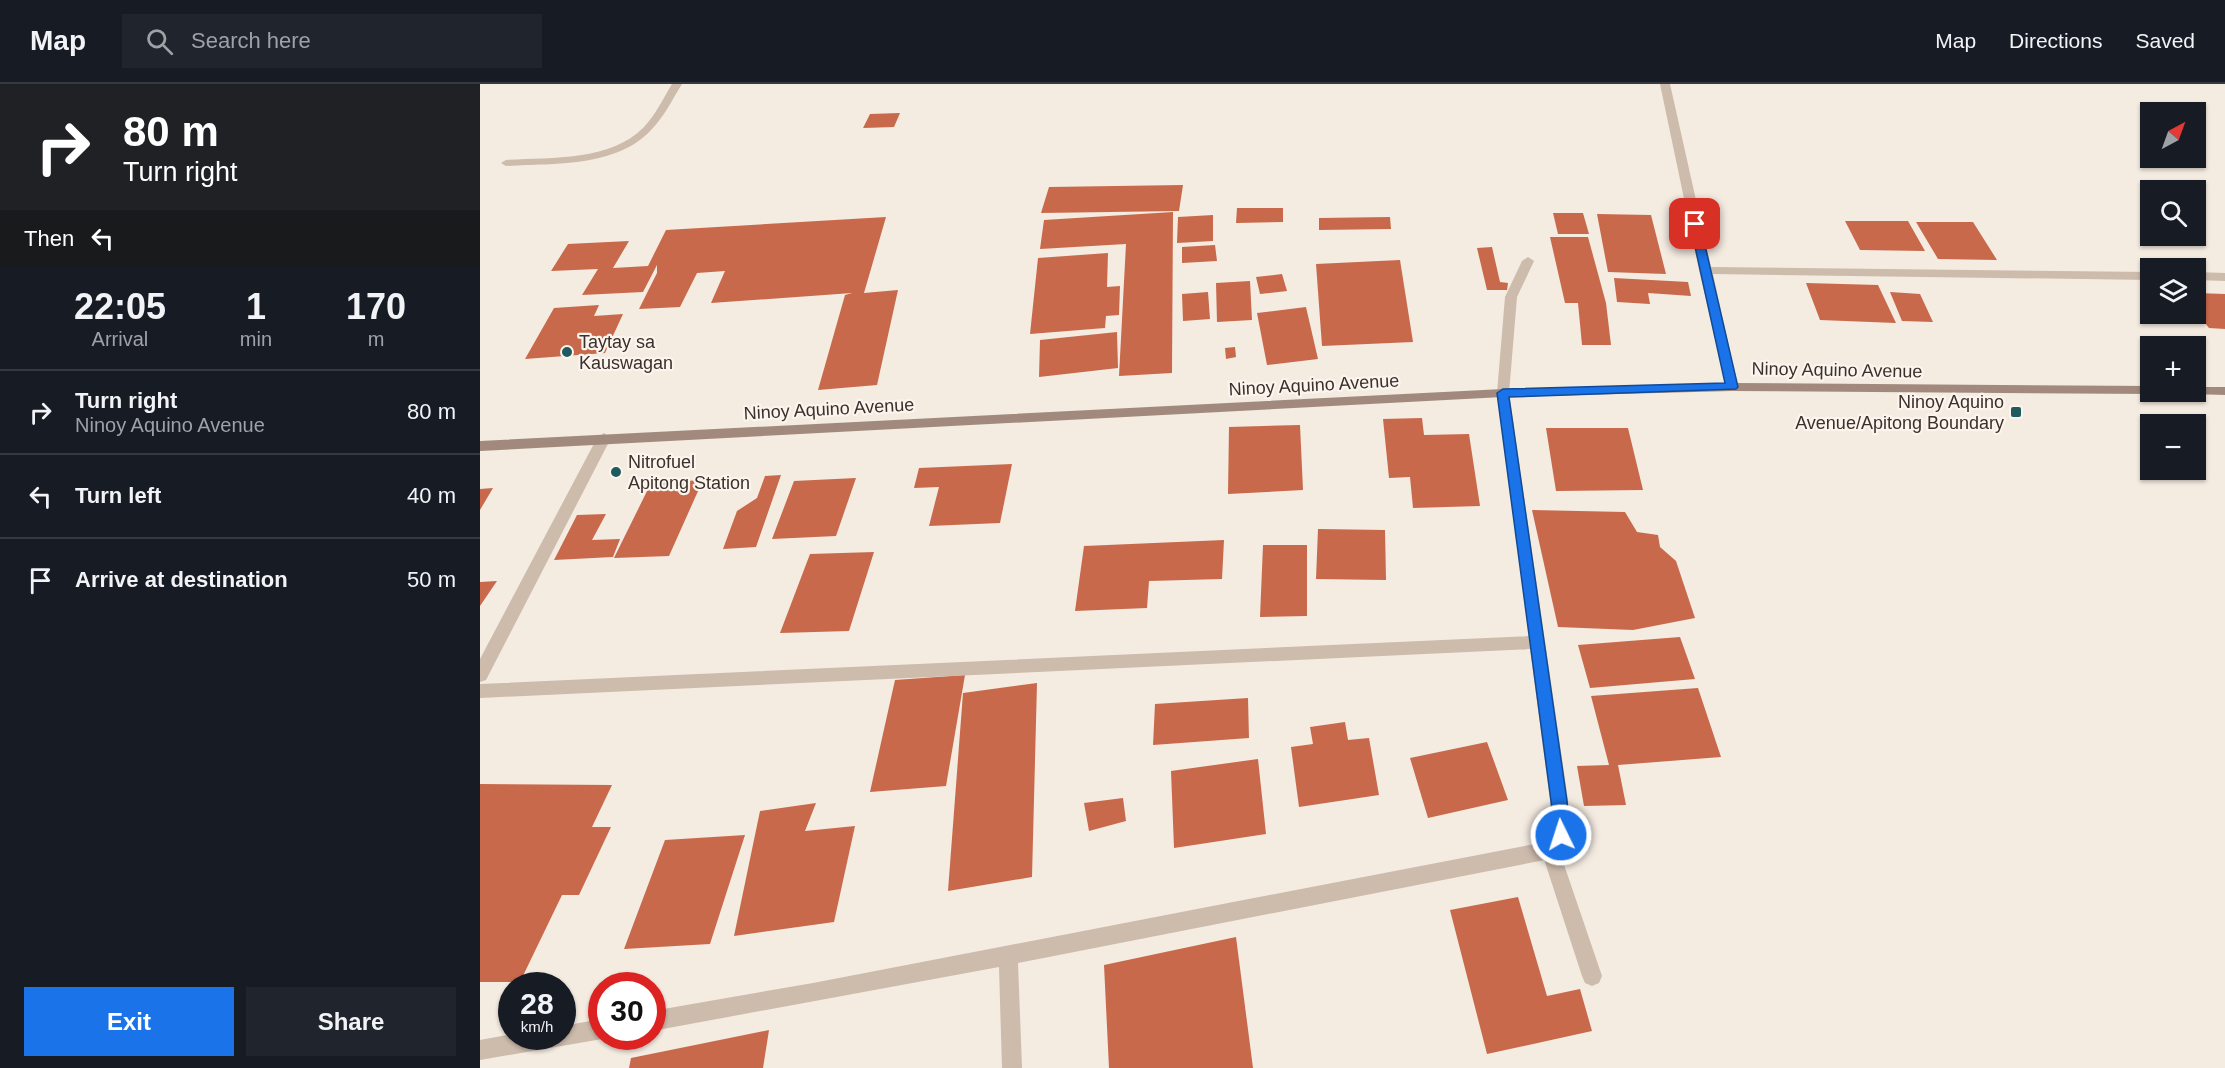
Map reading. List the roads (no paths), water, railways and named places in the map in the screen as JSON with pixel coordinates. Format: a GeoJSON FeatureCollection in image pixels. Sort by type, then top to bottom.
{"type":"FeatureCollection","features":[{"type":"Feature","properties":{"kind":"main road","name":"Ninoy Aquino Avenue"},"geometry":{"type":"LineString","coordinates":[[480,446],[1503,393],[1732,387],[2140,390]]}},
{"type":"Feature","properties":{"kind":"main road"},"geometry":{"type":"LineString","coordinates":[[2206,391],[2225,391]]}},
{"type":"Feature","properties":{"kind":"street"},"geometry":{"type":"LineString","coordinates":[[506,163],[593,156],[618,147],[642,133],[663,107],[677,84]]}},
{"type":"Feature","properties":{"kind":"street"},"geometry":{"type":"LineString","coordinates":[[1665,84],[1732,387]]}},
{"type":"Feature","properties":{"kind":"street"},"geometry":{"type":"LineString","coordinates":[[666,1019],[813,993],[1550,850],[1561,835],[1559,801],[1503,393],[1511,297],[1528,261]]}},
{"type":"Feature","properties":{"kind":"street"},"geometry":{"type":"LineString","coordinates":[[1705,270],[2140,276]]}},
{"type":"Feature","properties":{"kind":"street"},"geometry":{"type":"LineString","coordinates":[[2206,276],[2225,277]]}},
{"type":"Feature","properties":{"kind":"street"},"geometry":{"type":"LineString","coordinates":[[480,675],[604,438]]}},
{"type":"Feature","properties":{"kind":"street"},"geometry":{"type":"LineString","coordinates":[[480,692],[1538,642]]}},
{"type":"Feature","properties":{"kind":"street"},"geometry":{"type":"LineString","coordinates":[[1550,850],[1592,976]]}},
{"type":"Feature","properties":{"kind":"street"},"geometry":{"type":"LineString","coordinates":[[1008,954],[1011,1068]]}},
{"type":"Feature","properties":{"kind":"street"},"geometry":{"type":"LineString","coordinates":[[480,1050],[498,1047]]}},
{"type":"Feature","properties":{"kind":"place","name":"Taytay sa Kauswagan"},"geometry":{"type":"Point","coordinates":[567,352]}},
{"type":"Feature","properties":{"kind":"place","name":"Ninoy Aquino Avenue/Apitong Boundary"},"geometry":{"type":"Point","coordinates":[2016,412]}},
{"type":"Feature","properties":{"kind":"place","name":"Nitrofuel Apitong Station"},"geometry":{"type":"Point","coordinates":[616,472]}}]}
